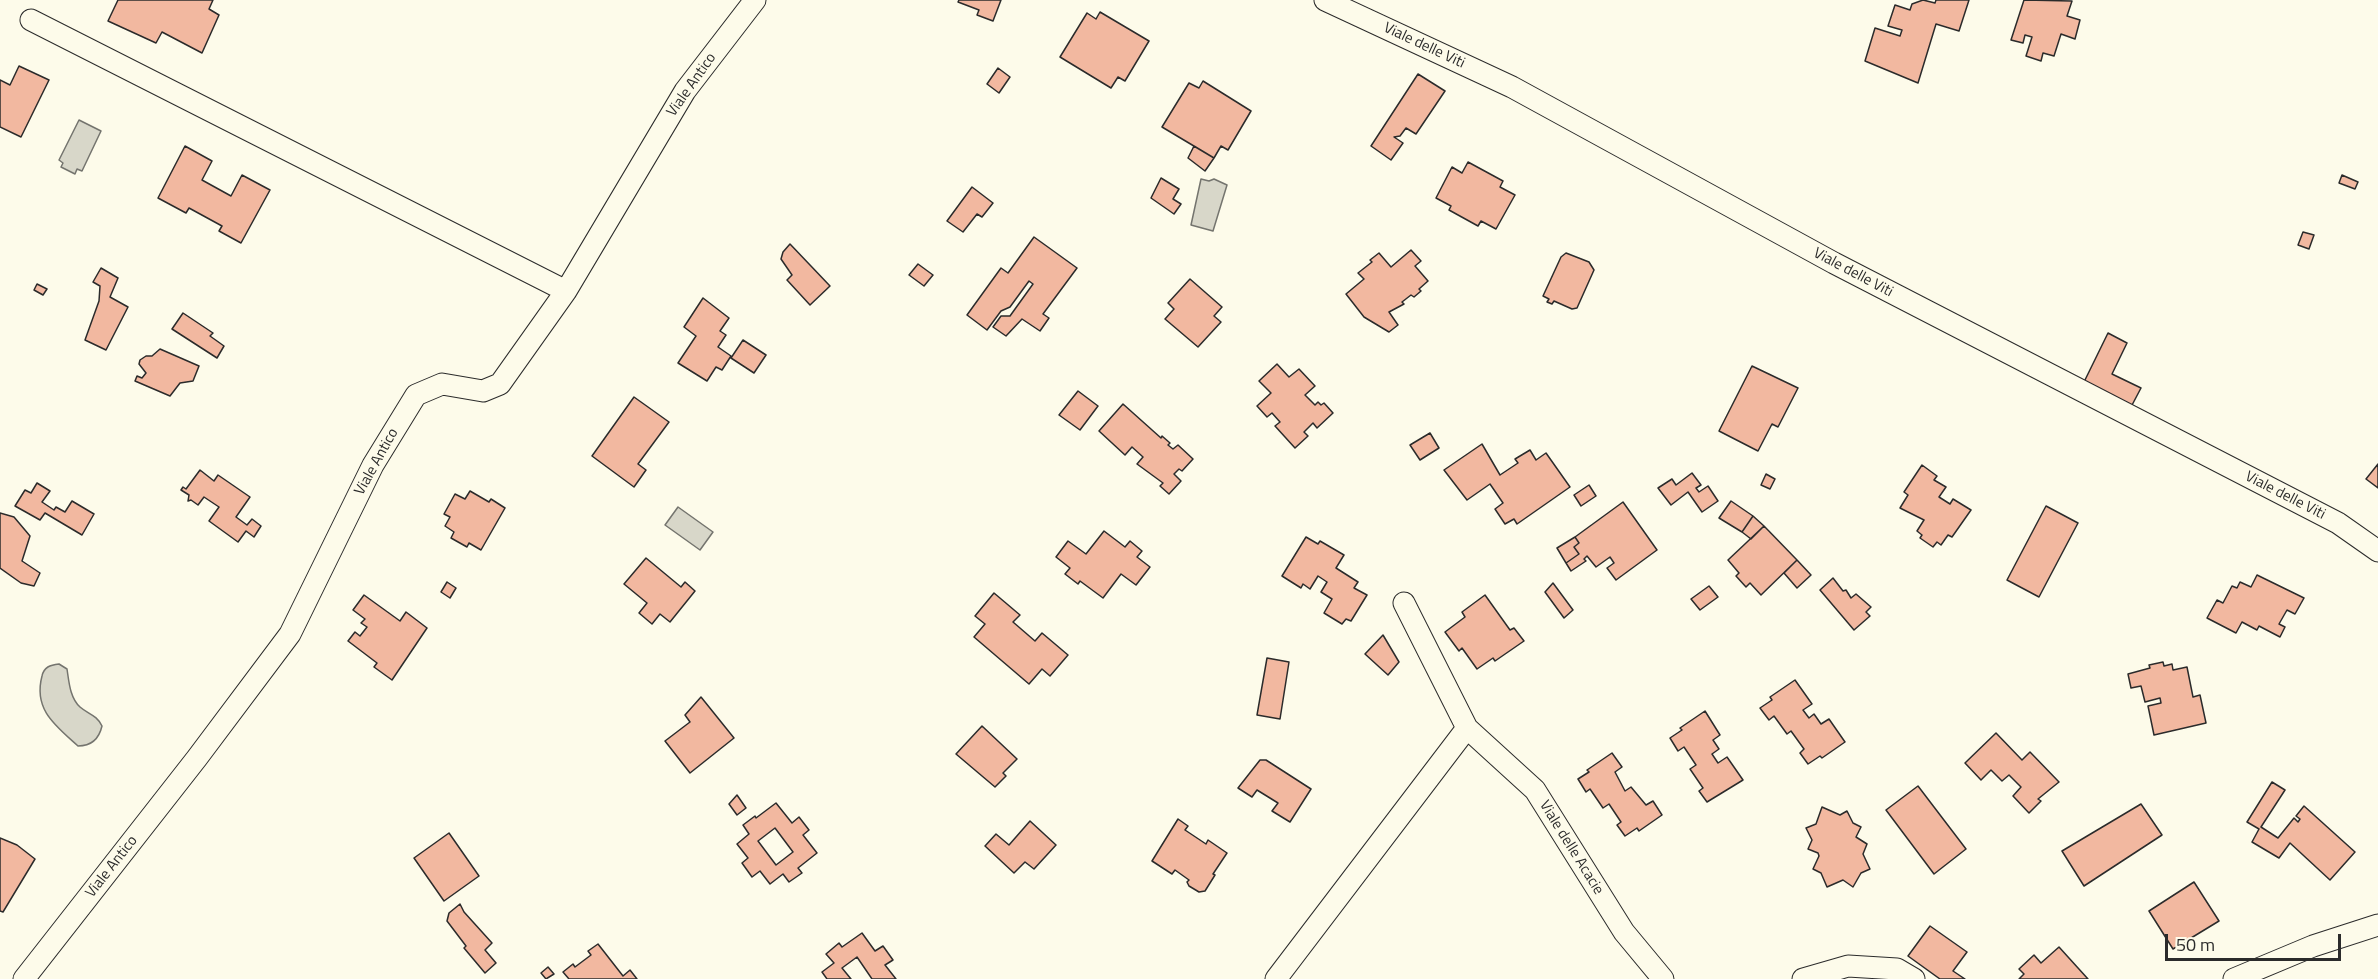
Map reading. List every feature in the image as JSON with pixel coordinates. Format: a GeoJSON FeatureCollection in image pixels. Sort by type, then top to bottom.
{"type":"FeatureCollection","features":[{"type":"Feature","properties":{"kind":"street","name":"Viale Antico"},"geometry":{"type":"LineString","coordinates":[[24,979],[197,758],[290,634],[373,465],[416,394],[442,384],[483,391],[500,384],[567,291],[685,91],[755,0]]}},
{"type":"Feature","properties":{"kind":"street","name":"Viale delle Viti"},"geometry":{"type":"LineString","coordinates":[[1325,0],[1512,87],[1845,268],[2338,523],[2378,551]]}},
{"type":"Feature","properties":{"kind":"street"},"geometry":{"type":"LineString","coordinates":[[31,20],[567,291]]}},
{"type":"Feature","properties":{"kind":"street","name":"Viale delle Acacie"},"geometry":{"type":"LineString","coordinates":[[1404,603],[1467,728],[1535,790],[1624,932],[1663,979]]}},
{"type":"Feature","properties":{"kind":"street"},"geometry":{"type":"LineString","coordinates":[[1276,979],[1467,728]]}},
{"type":"Feature","properties":{"kind":"street"},"geometry":{"type":"LineString","coordinates":[[2234,979],[2313,946],[2378,925]]}},
{"type":"Feature","properties":{"kind":"street"},"geometry":{"type":"LineString","coordinates":[[1803,979],[1848,966],[1897,969],[1914,979]]}},
{"type":"Feature","properties":{"kind":"shaded area"},"geometry":{"type":"Polygon","coordinates":[[[79,120],[101,131],[82,171],[77,169],[75,174],[61,167],[63,163],[59,160],[79,120]]]}},
{"type":"Feature","properties":{"kind":"shaded area"},"geometry":{"type":"Polygon","coordinates":[[[1201,179],[1209,181],[1214,179],[1227,185],[1213,231],[1191,225],[1201,179]]]}},
{"type":"Feature","properties":{"kind":"shaded area"},"geometry":{"type":"Polygon","coordinates":[[[678,507],[713,532],[700,550],[665,525],[678,507]]]}},
{"type":"Feature","properties":{"kind":"shaded area"},"geometry":{"type":"Polygon","coordinates":[[[59,664],[67,669],[70,690],[74,699],[102,726],[97,738],[87,745],[78,746],[55,724],[44,708],[40,688],[44,670],[59,664]]]}},
{"type":"Feature","properties":{"kind":"building"},"geometry":{"type":"Polygon","coordinates":[[[118,0],[213,0],[209,9],[219,15],[202,53],[162,32],[156,43],[108,21],[118,0]]]}},
{"type":"Feature","properties":{"kind":"building"},"geometry":{"type":"Polygon","coordinates":[[[959,0],[1001,0],[993,21],[977,15],[979,10],[958,2],[959,0]]]}},
{"type":"Feature","properties":{"kind":"building"},"geometry":{"type":"Polygon","coordinates":[[[1923,0],[1935,3],[1936,0],[1969,0],[1959,31],[1936,24],[1918,83],[1865,61],[1875,28],[1900,36],[1902,30],[1888,26],[1895,5],[1910,10],[1912,4],[1923,0]]]}},
{"type":"Feature","properties":{"kind":"building"},"geometry":{"type":"Polygon","coordinates":[[[2024,0],[2072,1],[2067,16],[2080,20],[2075,39],[2061,34],[2054,56],[2043,53],[2041,61],[2026,56],[2032,37],[2025,35],[2023,43],[2011,40],[2024,0]]]}},
{"type":"Feature","properties":{"kind":"building"},"geometry":{"type":"Polygon","coordinates":[[[1100,12],[1149,41],[1125,81],[1118,77],[1111,88],[1060,57],[1087,13],[1096,19],[1100,12]]]}},
{"type":"Feature","properties":{"kind":"building"},"geometry":{"type":"Polygon","coordinates":[[[19,66],[49,80],[21,137],[0,127],[0,80],[10,85],[19,66]]]}},
{"type":"Feature","properties":{"kind":"building"},"geometry":{"type":"Polygon","coordinates":[[[998,68],[1010,77],[999,93],[987,84],[998,68]]]}},
{"type":"Feature","properties":{"kind":"building"},"geometry":{"type":"Polygon","coordinates":[[[1418,74],[1445,91],[1416,134],[1406,128],[1400,136],[1394,137],[1403,143],[1391,160],[1371,146],[1418,74]]]}},
{"type":"Feature","properties":{"kind":"building"},"geometry":{"type":"Polygon","coordinates":[[[1203,81],[1251,111],[1228,150],[1221,146],[1214,158],[1162,127],[1189,83],[1199,88],[1203,81]]]}},
{"type":"Feature","properties":{"kind":"building"},"geometry":{"type":"Polygon","coordinates":[[[185,146],[212,161],[202,180],[231,196],[242,175],[270,190],[241,243],[219,231],[222,226],[189,208],[186,213],[158,198],[185,146]]]}},
{"type":"Feature","properties":{"kind":"building"},"geometry":{"type":"Polygon","coordinates":[[[1194,146],[1214,158],[1205,171],[1188,158],[1194,146]]]}},
{"type":"Feature","properties":{"kind":"building"},"geometry":{"type":"Polygon","coordinates":[[[1468,162],[1503,181],[1500,187],[1515,195],[1496,229],[1481,221],[1478,226],[1449,210],[1451,206],[1436,198],[1452,167],[1462,173],[1468,162]]]}},
{"type":"Feature","properties":{"kind":"building"},"geometry":{"type":"Polygon","coordinates":[[[2342,175],[2358,182],[2355,189],[2339,183],[2342,175]]]}},
{"type":"Feature","properties":{"kind":"building"},"geometry":{"type":"Polygon","coordinates":[[[1161,178],[1179,189],[1173,199],[1181,204],[1174,214],[1151,198],[1161,178]]]}},
{"type":"Feature","properties":{"kind":"building"},"geometry":{"type":"Polygon","coordinates":[[[972,187],[993,203],[982,217],[977,214],[963,232],[947,221],[972,187]]]}},
{"type":"Feature","properties":{"kind":"building"},"geometry":{"type":"Polygon","coordinates":[[[2303,232],[2314,235],[2309,249],[2298,245],[2303,232]]]}},
{"type":"Feature","properties":{"kind":"building"},"geometry":{"type":"Polygon","coordinates":[[[1034,237],[1077,268],[1043,314],[1049,318],[1040,331],[1022,319],[1006,336],[993,327],[1001,316],[1010,316],[1033,284],[1029,281],[1010,307],[1001,311],[987,330],[967,315],[1001,268],[1008,273],[1034,237]]]}},
{"type":"Feature","properties":{"kind":"building"},"geometry":{"type":"Polygon","coordinates":[[[790,244],[830,286],[810,305],[787,280],[792,275],[781,259],[783,252],[790,244]]]}},
{"type":"Feature","properties":{"kind":"building"},"geometry":{"type":"Polygon","coordinates":[[[1411,250],[1421,261],[1415,266],[1428,281],[1414,297],[1411,295],[1402,302],[1404,304],[1389,312],[1398,325],[1389,332],[1364,317],[1346,294],[1364,279],[1358,273],[1379,253],[1391,267],[1411,250]]]}},
{"type":"Feature","properties":{"kind":"building"},"geometry":{"type":"Polygon","coordinates":[[[1566,253],[1589,262],[1594,270],[1577,308],[1572,309],[1554,301],[1552,304],[1547,302],[1549,299],[1543,296],[1561,257],[1566,253]]]}},
{"type":"Feature","properties":{"kind":"building"},"geometry":{"type":"Polygon","coordinates":[[[918,264],[933,275],[924,286],[909,275],[918,264]]]}},
{"type":"Feature","properties":{"kind":"building"},"geometry":{"type":"Polygon","coordinates":[[[101,268],[118,278],[110,297],[128,307],[106,350],[85,340],[99,301],[100,286],[93,282],[101,268]]]}},
{"type":"Feature","properties":{"kind":"building"},"geometry":{"type":"Polygon","coordinates":[[[1190,279],[1222,307],[1214,316],[1221,322],[1198,347],[1165,319],[1174,309],[1168,303],[1190,279]]]}},
{"type":"Feature","properties":{"kind":"building"},"geometry":{"type":"Polygon","coordinates":[[[37,284],[47,289],[43,295],[34,290],[37,284]]]}},
{"type":"Feature","properties":{"kind":"building"},"geometry":{"type":"Polygon","coordinates":[[[703,298],[729,318],[720,331],[726,335],[718,347],[731,356],[722,370],[716,367],[707,381],[678,363],[696,336],[684,327],[703,298]]]}},
{"type":"Feature","properties":{"kind":"building"},"geometry":{"type":"Polygon","coordinates":[[[183,313],[213,333],[210,336],[224,346],[217,358],[172,329],[183,313]]]}},
{"type":"Feature","properties":{"kind":"building"},"geometry":{"type":"Polygon","coordinates":[[[2108,333],[2127,343],[2112,374],[2141,388],[2131,407],[2084,382],[2108,333]]]}},
{"type":"Feature","properties":{"kind":"building"},"geometry":{"type":"Polygon","coordinates":[[[743,340],[766,355],[754,373],[731,358],[743,340]]]}},
{"type":"Feature","properties":{"kind":"building"},"geometry":{"type":"Polygon","coordinates":[[[160,349],[199,366],[193,381],[180,383],[170,396],[135,381],[137,376],[142,378],[146,373],[139,364],[140,360],[146,356],[152,356],[160,349]]]}},
{"type":"Feature","properties":{"kind":"building"},"geometry":{"type":"Polygon","coordinates":[[[1277,364],[1289,377],[1299,369],[1315,386],[1305,395],[1315,405],[1318,402],[1321,405],[1324,403],[1333,413],[1317,428],[1313,423],[1304,432],[1308,436],[1295,448],[1275,426],[1280,422],[1272,413],[1267,417],[1257,406],[1271,393],[1259,381],[1277,364]]]}},
{"type":"Feature","properties":{"kind":"building"},"geometry":{"type":"Polygon","coordinates":[[[1752,366],[1798,388],[1778,427],[1772,424],[1758,451],[1719,431],[1752,366]]]}},
{"type":"Feature","properties":{"kind":"building"},"geometry":{"type":"Polygon","coordinates":[[[1078,391],[1098,406],[1080,430],[1059,415],[1078,391]]]}},
{"type":"Feature","properties":{"kind":"building"},"geometry":{"type":"Polygon","coordinates":[[[634,397],[669,422],[638,464],[646,470],[634,487],[592,456],[634,397]]]}},
{"type":"Feature","properties":{"kind":"building"},"geometry":{"type":"Polygon","coordinates":[[[1123,404],[1161,438],[1162,436],[1170,443],[1168,445],[1173,449],[1178,445],[1193,459],[1182,471],[1179,469],[1174,474],[1181,481],[1169,494],[1160,486],[1163,483],[1137,464],[1143,457],[1132,447],[1125,455],[1099,431],[1123,404]]]}},
{"type":"Feature","properties":{"kind":"building"},"geometry":{"type":"Polygon","coordinates":[[[1430,433],[1439,448],[1420,460],[1410,445],[1430,433]]]}},
{"type":"Feature","properties":{"kind":"building"},"geometry":{"type":"Polygon","coordinates":[[[1482,444],[1500,475],[1518,463],[1515,459],[1530,450],[1536,460],[1546,453],[1570,487],[1517,524],[1514,519],[1505,524],[1495,509],[1503,503],[1490,484],[1467,500],[1444,470],[1482,444]]]}},
{"type":"Feature","properties":{"kind":"building"},"geometry":{"type":"Polygon","coordinates":[[[2378,464],[2378,488],[2366,479],[2378,464]]]}},
{"type":"Feature","properties":{"kind":"building"},"geometry":{"type":"Polygon","coordinates":[[[1922,465],[1937,476],[1934,480],[1946,487],[1939,497],[1950,504],[1953,499],[1971,510],[1952,537],[1948,535],[1941,545],[1937,542],[1933,547],[1920,538],[1922,535],[1917,531],[1924,520],[1900,508],[1908,495],[1904,492],[1922,465]]]}},
{"type":"Feature","properties":{"kind":"building"},"geometry":{"type":"Polygon","coordinates":[[[200,470],[214,481],[218,475],[250,497],[236,517],[247,525],[252,519],[261,526],[254,537],[246,531],[238,542],[209,521],[219,507],[204,497],[198,505],[191,500],[188,501],[189,495],[181,490],[183,487],[186,489],[200,470]]]}},
{"type":"Feature","properties":{"kind":"building"},"geometry":{"type":"Polygon","coordinates":[[[1692,473],[1701,485],[1696,488],[1699,492],[1708,486],[1718,501],[1702,512],[1688,492],[1671,505],[1658,488],[1672,479],[1676,485],[1692,473]]]}},
{"type":"Feature","properties":{"kind":"building"},"geometry":{"type":"Polygon","coordinates":[[[1766,474],[1775,479],[1770,489],[1761,485],[1766,474]]]}},
{"type":"Feature","properties":{"kind":"building"},"geometry":{"type":"Polygon","coordinates":[[[37,483],[50,491],[42,502],[54,510],[56,507],[65,512],[72,501],[94,514],[82,535],[45,513],[40,520],[15,506],[25,490],[31,493],[37,483]]]}},
{"type":"Feature","properties":{"kind":"building"},"geometry":{"type":"Polygon","coordinates":[[[1589,485],[1596,496],[1581,506],[1574,495],[1589,485]]]}},
{"type":"Feature","properties":{"kind":"building"},"geometry":{"type":"Polygon","coordinates":[[[470,491],[489,502],[491,499],[505,508],[481,550],[469,543],[467,547],[451,538],[454,532],[445,526],[450,517],[444,514],[455,494],[465,499],[470,491]]]}},
{"type":"Feature","properties":{"kind":"building"},"geometry":{"type":"Polygon","coordinates":[[[1731,501],[1753,516],[1742,532],[1719,518],[1731,501]]]}},
{"type":"Feature","properties":{"kind":"building"},"geometry":{"type":"Polygon","coordinates":[[[1623,502],[1657,550],[1616,580],[1607,568],[1614,563],[1610,557],[1596,567],[1587,556],[1584,559],[1586,561],[1571,571],[1566,563],[1579,554],[1574,547],[1579,543],[1575,537],[1623,502]]]}},
{"type":"Feature","properties":{"kind":"building"},"geometry":{"type":"Polygon","coordinates":[[[2046,506],[2078,523],[2039,597],[2007,580],[2046,506]]]}},
{"type":"Feature","properties":{"kind":"building"},"geometry":{"type":"Polygon","coordinates":[[[0,513],[14,517],[30,536],[22,561],[40,573],[34,586],[21,583],[0,568],[0,513]]]}},
{"type":"Feature","properties":{"kind":"building"},"geometry":{"type":"Polygon","coordinates":[[[1753,516],[1764,526],[1751,539],[1742,532],[1753,516]]]}},
{"type":"Feature","properties":{"kind":"building"},"geometry":{"type":"Polygon","coordinates":[[[1764,526],[1797,560],[1761,595],[1750,583],[1746,587],[1736,576],[1739,573],[1728,560],[1764,526]]]}},
{"type":"Feature","properties":{"kind":"building"},"geometry":{"type":"Polygon","coordinates":[[[1104,531],[1125,547],[1130,541],[1142,551],[1137,557],[1150,567],[1136,585],[1121,574],[1103,598],[1080,581],[1078,584],[1065,574],[1070,568],[1056,557],[1068,541],[1086,554],[1104,531]]]}},
{"type":"Feature","properties":{"kind":"building"},"geometry":{"type":"Polygon","coordinates":[[[1306,537],[1318,544],[1320,541],[1344,555],[1336,568],[1358,582],[1354,588],[1367,595],[1351,621],[1346,619],[1342,624],[1324,613],[1332,599],[1321,592],[1327,582],[1318,576],[1310,589],[1303,584],[1301,588],[1282,576],[1306,537]]]}},
{"type":"Feature","properties":{"kind":"building"},"geometry":{"type":"Polygon","coordinates":[[[1575,537],[1579,543],[1574,547],[1579,554],[1566,563],[1557,548],[1575,537]]]}},
{"type":"Feature","properties":{"kind":"building"},"geometry":{"type":"Polygon","coordinates":[[[646,558],[681,587],[685,582],[695,591],[670,622],[660,614],[652,624],[639,613],[647,603],[624,584],[646,558]]]}},
{"type":"Feature","properties":{"kind":"building"},"geometry":{"type":"Polygon","coordinates":[[[1797,560],[1811,575],[1797,588],[1784,573],[1797,560]]]}},
{"type":"Feature","properties":{"kind":"building"},"geometry":{"type":"Polygon","coordinates":[[[2257,575],[2304,598],[2295,614],[2287,610],[2279,624],[2285,627],[2280,637],[2259,626],[2257,630],[2242,622],[2236,633],[2207,618],[2217,600],[2223,603],[2232,586],[2237,588],[2240,582],[2251,587],[2257,575]]]}},
{"type":"Feature","properties":{"kind":"building"},"geometry":{"type":"Polygon","coordinates":[[[1833,578],[1851,598],[1856,594],[1871,607],[1866,612],[1870,616],[1854,630],[1820,590],[1833,578]]]}},
{"type":"Feature","properties":{"kind":"building"},"geometry":{"type":"Polygon","coordinates":[[[447,582],[456,588],[450,598],[441,592],[447,582]]]}},
{"type":"Feature","properties":{"kind":"building"},"geometry":{"type":"Polygon","coordinates":[[[1553,583],[1573,610],[1564,618],[1545,592],[1553,583]]]}},
{"type":"Feature","properties":{"kind":"building"},"geometry":{"type":"Polygon","coordinates":[[[1709,586],[1718,597],[1700,610],[1691,599],[1709,586]]]}},
{"type":"Feature","properties":{"kind":"building"},"geometry":{"type":"Polygon","coordinates":[[[994,593],[1020,615],[1013,622],[1035,641],[1042,633],[1068,655],[1050,676],[1042,669],[1029,684],[974,637],[985,624],[975,616],[994,593]]]}},
{"type":"Feature","properties":{"kind":"building"},"geometry":{"type":"Polygon","coordinates":[[[364,595],[400,621],[406,612],[427,628],[392,680],[374,667],[377,663],[348,641],[355,632],[360,636],[367,627],[361,623],[365,619],[353,610],[364,595]]]}},
{"type":"Feature","properties":{"kind":"building"},"geometry":{"type":"Polygon","coordinates":[[[1485,595],[1510,630],[1514,628],[1524,641],[1495,661],[1493,658],[1477,669],[1462,648],[1459,651],[1445,632],[1465,617],[1462,612],[1485,595]]]}},
{"type":"Feature","properties":{"kind":"building"},"geometry":{"type":"Polygon","coordinates":[[[1383,635],[1399,662],[1388,675],[1365,654],[1383,635]]]}},
{"type":"Feature","properties":{"kind":"building"},"geometry":{"type":"Polygon","coordinates":[[[1267,658],[1289,662],[1280,719],[1257,715],[1267,658]]]}},
{"type":"Feature","properties":{"kind":"building"},"geometry":{"type":"Polygon","coordinates":[[[2163,662],[2164,666],[2172,664],[2173,670],[2187,667],[2193,697],[2200,695],[2206,723],[2154,735],[2148,706],[2161,703],[2160,698],[2145,702],[2141,686],[2131,688],[2128,674],[2163,662]]]}},
{"type":"Feature","properties":{"kind":"building"},"geometry":{"type":"Polygon","coordinates":[[[1795,680],[1812,704],[1803,710],[1809,718],[1814,714],[1821,724],[1829,719],[1845,742],[1822,758],[1820,756],[1808,764],[1800,753],[1804,749],[1791,731],[1787,734],[1774,716],[1769,720],[1760,708],[1772,700],[1770,697],[1795,680]]]}},
{"type":"Feature","properties":{"kind":"building"},"geometry":{"type":"Polygon","coordinates":[[[701,697],[734,738],[690,773],[665,741],[690,722],[685,715],[701,697]]]}},
{"type":"Feature","properties":{"kind":"building"},"geometry":{"type":"Polygon","coordinates":[[[1705,711],[1720,735],[1713,740],[1719,749],[1712,754],[1718,763],[1727,757],[1743,780],[1707,802],[1699,791],[1703,788],[1690,769],[1696,765],[1684,747],[1678,751],[1670,738],[1682,730],[1680,728],[1705,711]]]}},
{"type":"Feature","properties":{"kind":"building"},"geometry":{"type":"Polygon","coordinates":[[[982,726],[1017,759],[1003,773],[1006,776],[995,787],[956,754],[982,726]]]}},
{"type":"Feature","properties":{"kind":"building"},"geometry":{"type":"Polygon","coordinates":[[[1996,733],[2022,760],[2030,752],[2059,782],[2038,799],[2041,801],[2029,813],[2013,796],[2021,787],[2009,775],[2002,781],[1991,770],[1981,780],[1965,763],[1996,733]]]}},
{"type":"Feature","properties":{"kind":"building"},"geometry":{"type":"Polygon","coordinates":[[[1612,753],[1622,767],[1615,772],[1625,791],[1631,787],[1646,805],[1653,801],[1662,815],[1639,831],[1637,828],[1625,836],[1617,825],[1621,822],[1609,804],[1603,808],[1590,789],[1586,792],[1578,779],[1612,753]]]}},
{"type":"Feature","properties":{"kind":"building"},"geometry":{"type":"Polygon","coordinates":[[[1260,760],[1266,760],[1311,789],[1290,822],[1272,811],[1278,803],[1257,790],[1252,797],[1238,788],[1260,760]]]}},
{"type":"Feature","properties":{"kind":"building"},"geometry":{"type":"Polygon","coordinates":[[[2272,782],[2285,790],[2261,827],[2278,838],[2294,818],[2298,822],[2300,819],[2296,816],[2304,806],[2355,852],[2330,880],[2290,843],[2279,858],[2252,842],[2259,829],[2247,822],[2272,782]]]}},
{"type":"Feature","properties":{"kind":"building"},"geometry":{"type":"Polygon","coordinates":[[[1918,786],[1966,849],[1934,874],[1886,810],[1918,786]]]}},
{"type":"Feature","properties":{"kind":"building"},"geometry":{"type":"Polygon","coordinates":[[[737,795],[746,808],[737,815],[729,804],[737,795]]]}},
{"type":"Feature","properties":{"kind":"building"},"geometry":{"type":"Polygon","coordinates":[[[776,803],[792,823],[799,817],[809,830],[803,835],[817,853],[798,868],[802,873],[789,882],[783,874],[770,884],[760,871],[752,877],[742,863],[748,858],[737,844],[749,834],[743,825],[755,816],[756,818],[776,803]],[[775,828],[758,841],[776,865],[793,852],[775,828]]]}},
{"type":"Feature","properties":{"kind":"building"},"geometry":{"type":"Polygon","coordinates":[[[2141,804],[2162,835],[2084,886],[2062,851],[2141,804]]]}},
{"type":"Feature","properties":{"kind":"building"},"geometry":{"type":"Polygon","coordinates":[[[1822,807],[1840,815],[1847,811],[1853,823],[1861,827],[1856,837],[1867,844],[1863,854],[1870,869],[1861,873],[1853,887],[1843,880],[1827,887],[1821,873],[1813,869],[1819,856],[1818,853],[1808,849],[1812,840],[1806,828],[1816,824],[1822,807]]]}},
{"type":"Feature","properties":{"kind":"building"},"geometry":{"type":"Polygon","coordinates":[[[1178,819],[1188,826],[1185,830],[1206,844],[1208,840],[1227,853],[1205,891],[1199,892],[1189,886],[1187,882],[1189,880],[1175,870],[1172,874],[1152,861],[1178,819]]]}},
{"type":"Feature","properties":{"kind":"building"},"geometry":{"type":"Polygon","coordinates":[[[1030,821],[1056,845],[1034,869],[1025,862],[1014,873],[985,846],[996,834],[1009,845],[1030,821]]]}},
{"type":"Feature","properties":{"kind":"building"},"geometry":{"type":"Polygon","coordinates":[[[449,833],[479,876],[444,901],[414,858],[449,833]]]}},
{"type":"Feature","properties":{"kind":"building"},"geometry":{"type":"Polygon","coordinates":[[[0,838],[17,845],[35,859],[3,912],[0,911],[0,838]]]}},
{"type":"Feature","properties":{"kind":"building"},"geometry":{"type":"Polygon","coordinates":[[[2194,882],[2219,921],[2173,949],[2149,911],[2194,882]]]}},
{"type":"Feature","properties":{"kind":"building"},"geometry":{"type":"Polygon","coordinates":[[[460,904],[464,912],[492,943],[485,950],[496,963],[485,973],[464,948],[466,946],[447,921],[449,913],[460,904]]]}},
{"type":"Feature","properties":{"kind":"building"},"geometry":{"type":"Polygon","coordinates":[[[1930,926],[1967,952],[1953,971],[1965,979],[1940,979],[1908,956],[1930,926]]]}},
{"type":"Feature","properties":{"kind":"building"},"geometry":{"type":"Polygon","coordinates":[[[862,933],[875,951],[883,946],[893,960],[885,965],[896,979],[872,979],[857,957],[842,968],[851,979],[827,979],[822,972],[834,963],[826,954],[839,943],[842,947],[862,933]]]}},
{"type":"Feature","properties":{"kind":"building"},"geometry":{"type":"Polygon","coordinates":[[[598,944],[623,976],[630,970],[637,979],[569,979],[563,972],[573,964],[575,967],[591,955],[588,951],[598,944]]]}},
{"type":"Feature","properties":{"kind":"building"},"geometry":{"type":"Polygon","coordinates":[[[2059,947],[2088,979],[2019,979],[2024,974],[2019,969],[2034,955],[2041,963],[2059,947]]]}},
{"type":"Feature","properties":{"kind":"building"},"geometry":{"type":"Polygon","coordinates":[[[548,967],[554,974],[546,979],[541,973],[548,967]]]}}]}
